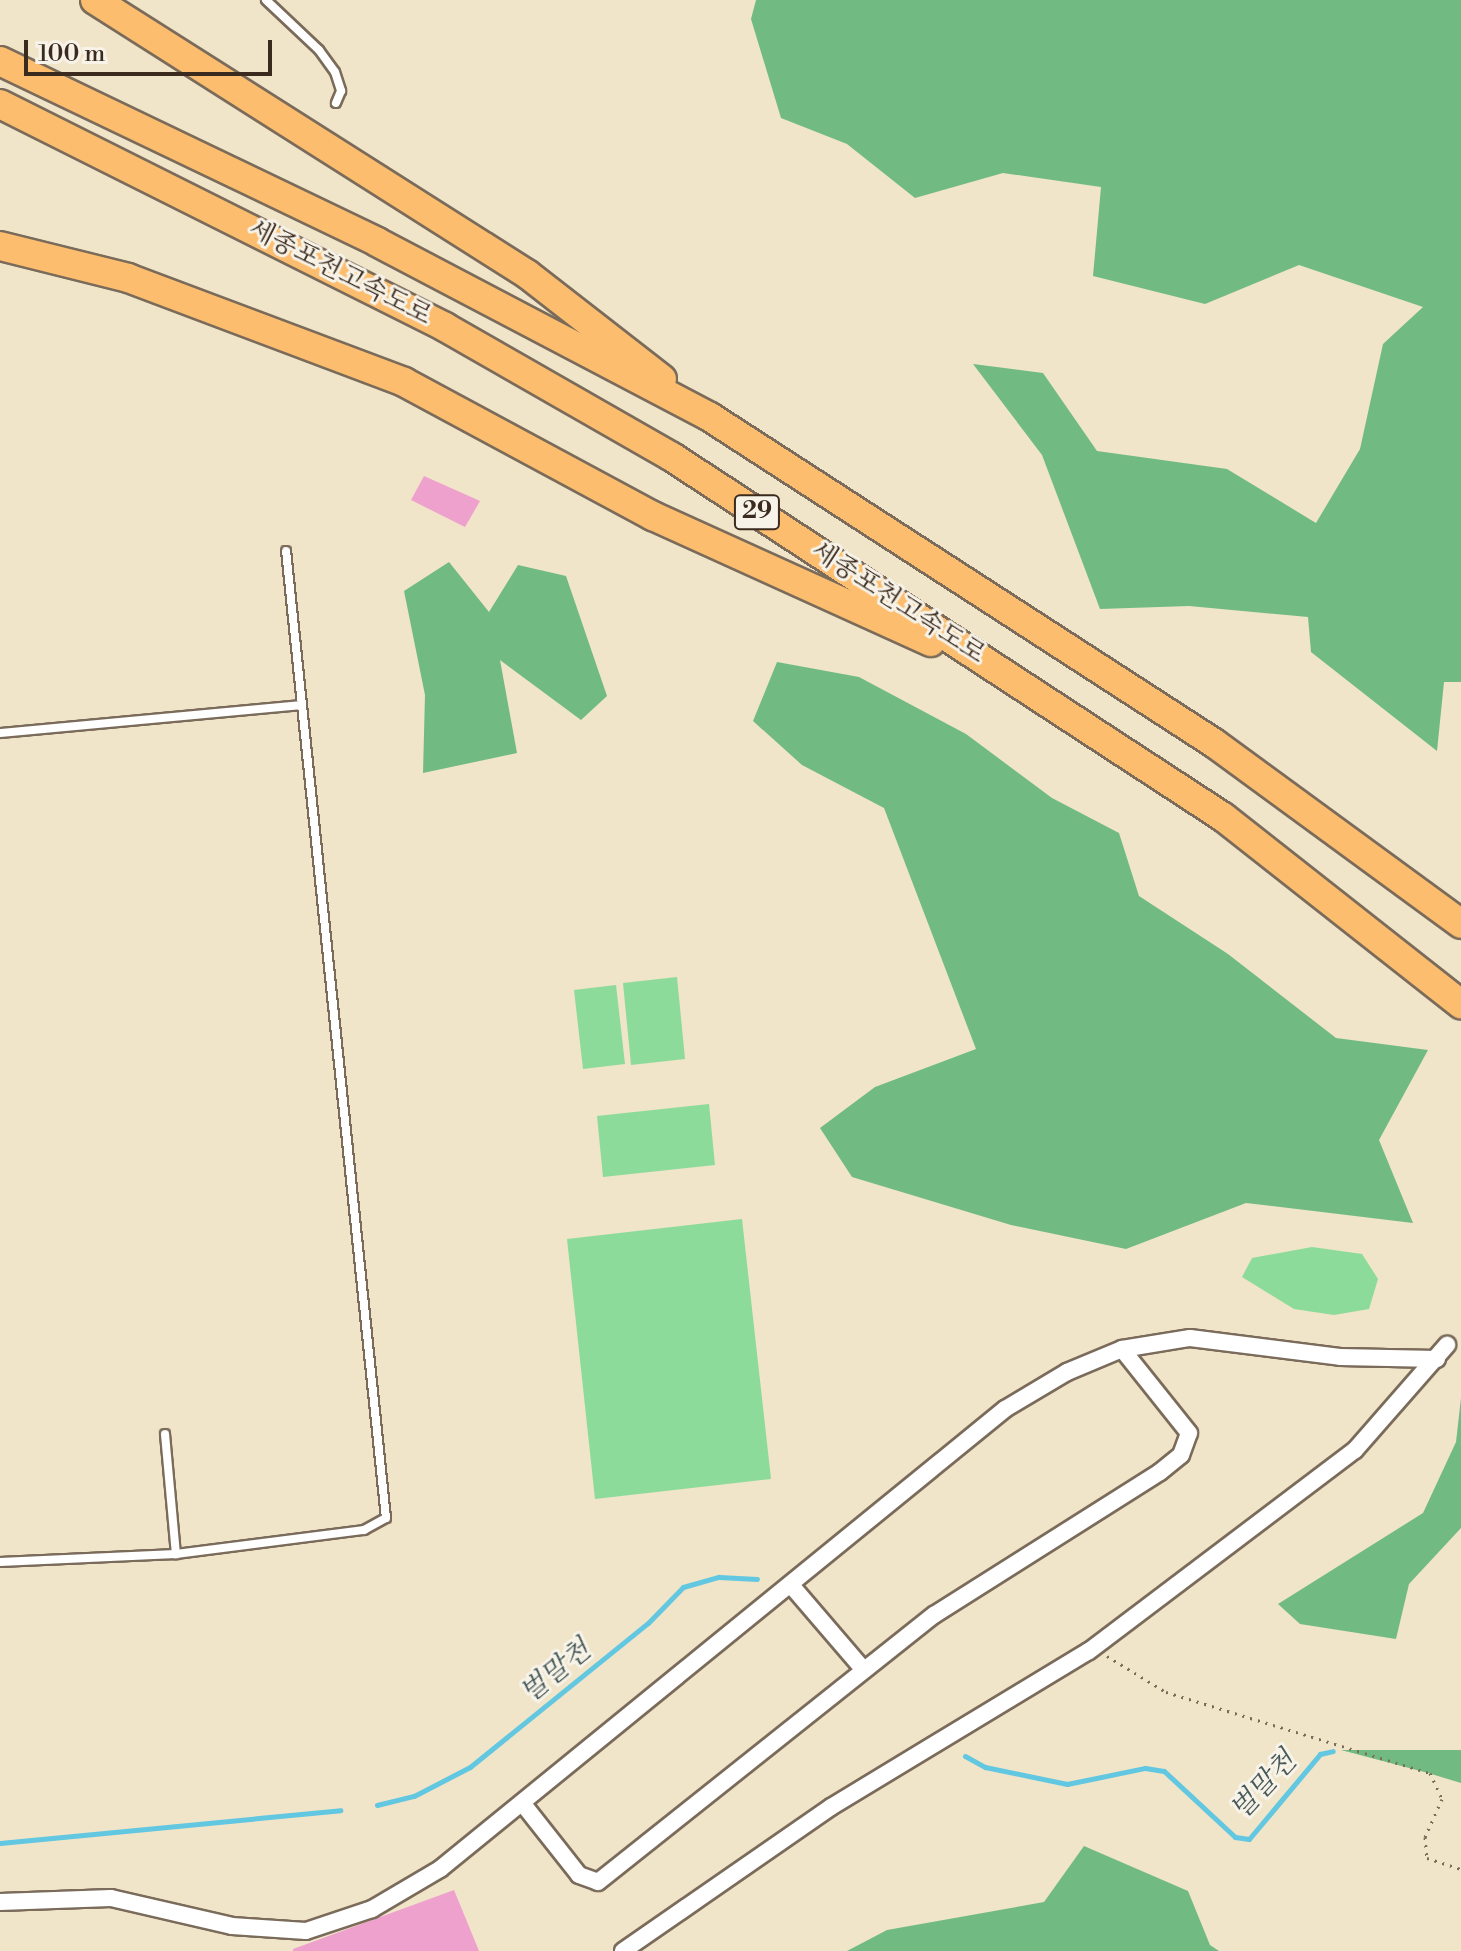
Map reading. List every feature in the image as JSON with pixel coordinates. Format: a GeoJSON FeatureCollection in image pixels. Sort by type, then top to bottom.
{"type":"FeatureCollection","features":[{"type":"Feature","properties":{"kind":"highway"},"geometry":{"type":"LineString","coordinates":[[95,0],[527,274],[710,417]]}},
{"type":"Feature","properties":{"kind":"highway","name":"세종포천고속도로"},"geometry":{"type":"LineString","coordinates":[[0,61],[349,228],[710,417],[1214,743],[1461,924]]}},
{"type":"Feature","properties":{"kind":"highway","name":"세종포천고속도로"},"geometry":{"type":"LineString","coordinates":[[0,104],[270,237],[565,394],[1035,691],[1223,817],[1461,1004]]}},
{"type":"Feature","properties":{"kind":"highway"},"geometry":{"type":"LineString","coordinates":[[0,246],[128,278],[404,382],[653,516],[1035,691]]}},
{"type":"Feature","properties":{"kind":"street"},"geometry":{"type":"LineString","coordinates":[[0,1902],[111,1898],[232,1926],[306,1931],[386,1901],[440,1869],[523,1804],[1005,1409],[1067,1372],[1122,1349],[1190,1338],[1340,1357],[1437,1359]]}},
{"type":"Feature","properties":{"kind":"street"},"geometry":{"type":"LineString","coordinates":[[623,1951],[831,1807],[1089,1651],[1355,1450],[1447,1345]]}},
{"type":"Feature","properties":{"kind":"street"},"geometry":{"type":"LineString","coordinates":[[523,1804],[579,1875],[598,1882],[934,1615],[1181,1455],[1189,1433],[1122,1349]]}},
{"type":"Feature","properties":{"kind":"street"},"geometry":{"type":"LineString","coordinates":[[791,1585],[863,1669]]}},
{"type":"Feature","properties":{"kind":"lane"},"geometry":{"type":"LineString","coordinates":[[266,0],[319,50],[335,72],[341,91],[336,103]]}},
{"type":"Feature","properties":{"kind":"lane"},"geometry":{"type":"LineString","coordinates":[[0,1562],[176,1554],[364,1530],[386,1518],[286,551]]}},
{"type":"Feature","properties":{"kind":"lane"},"geometry":{"type":"LineString","coordinates":[[0,733],[301,705]]}},
{"type":"Feature","properties":{"kind":"lane"},"geometry":{"type":"LineString","coordinates":[[165,1434],[176,1554]]}},
{"type":"Feature","properties":{"kind":"path"},"geometry":{"type":"LineString","coordinates":[[1089,1651],[1119,1659],[1166,1692],[1430,1773],[1442,1799],[1425,1837],[1427,1858],[1461,1869]]}},
{"type":"Feature","properties":{"kind":"green space"},"geometry":{"type":"Polygon","coordinates":[[[756,0],[1461,0],[1461,682],[1444,682],[1437,751],[1311,652],[1308,617],[1189,606],[1100,609],[1042,455],[973,364],[1043,373],[1097,451],[1227,469],[1316,523],[1360,449],[1383,344],[1423,307],[1299,265],[1205,304],[1093,276],[1101,187],[1003,173],[915,198],[847,144],[781,118],[751,19],[756,0]]]}},
{"type":"Feature","properties":{"kind":"green space"},"geometry":{"type":"Polygon","coordinates":[[[449,562],[489,612],[518,565],[566,576],[607,696],[581,720],[500,660],[517,753],[423,773],[425,695],[404,591],[449,562]]]}},
{"type":"Feature","properties":{"kind":"green space"},"geometry":{"type":"Polygon","coordinates":[[[777,662],[859,677],[966,734],[1052,798],[1119,833],[1139,896],[1228,954],[1336,1038],[1428,1050],[1379,1140],[1413,1223],[1246,1203],[1126,1249],[1011,1225],[852,1177],[820,1128],[875,1087],[976,1049],[884,808],[802,765],[753,721],[777,662]]]}},
{"type":"Feature","properties":{"kind":"green space"},"geometry":{"type":"Polygon","coordinates":[[[677,977],[685,1059],[631,1065],[623,983],[677,977]]]}},
{"type":"Feature","properties":{"kind":"green space"},"geometry":{"type":"Polygon","coordinates":[[[616,985],[625,1064],[583,1069],[574,990],[616,985]]]}},
{"type":"Feature","properties":{"kind":"green space"},"geometry":{"type":"Polygon","coordinates":[[[709,1104],[715,1165],[603,1177],[597,1116],[709,1104]]]}},
{"type":"Feature","properties":{"kind":"green space"},"geometry":{"type":"Polygon","coordinates":[[[742,1219],[771,1479],[595,1499],[567,1239],[742,1219]]]}},
{"type":"Feature","properties":{"kind":"green space"},"geometry":{"type":"Polygon","coordinates":[[[1312,1247],[1362,1254],[1378,1279],[1369,1309],[1334,1315],[1294,1309],[1242,1277],[1252,1258],[1312,1247]]]}},
{"type":"Feature","properties":{"kind":"green space"},"geometry":{"type":"Polygon","coordinates":[[[1461,1398],[1461,1528],[1409,1584],[1396,1639],[1300,1624],[1278,1604],[1423,1513],[1456,1442],[1461,1398]]]}},
{"type":"Feature","properties":{"kind":"green space"},"geometry":{"type":"Polygon","coordinates":[[[1341,1750],[1461,1750],[1461,1783],[1428,1773],[1341,1750]]]}},
{"type":"Feature","properties":{"kind":"green space"},"geometry":{"type":"Polygon","coordinates":[[[1084,1846],[1188,1891],[1210,1945],[1219,1951],[847,1951],[887,1930],[1044,1902],[1084,1846]]]}},
{"type":"Feature","properties":{"kind":"building"},"geometry":{"type":"Polygon","coordinates":[[[424,476],[480,501],[465,527],[411,500],[424,476]]]}},
{"type":"Feature","properties":{"kind":"building"},"geometry":{"type":"Polygon","coordinates":[[[454,1890],[479,1951],[293,1951],[293,1949],[454,1890]]]}},
{"type":"Feature","properties":{"kind":"waterway","name":"벌말천"},"geometry":{"type":"LineString","coordinates":[[377,1805],[414,1796],[470,1767],[648,1623],[683,1587],[719,1577],[757,1579]]}},
{"type":"Feature","properties":{"kind":"waterway","name":"벌말천"},"geometry":{"type":"LineString","coordinates":[[965,1756],[985,1767],[1067,1784],[1145,1768],[1164,1771],[1235,1837],[1249,1839],[1320,1754],[1333,1751]]}},
{"type":"Feature","properties":{"kind":"waterway","name":"벌말천"},"geometry":{"type":"LineString","coordinates":[[0,1843],[340,1810]]}}]}
